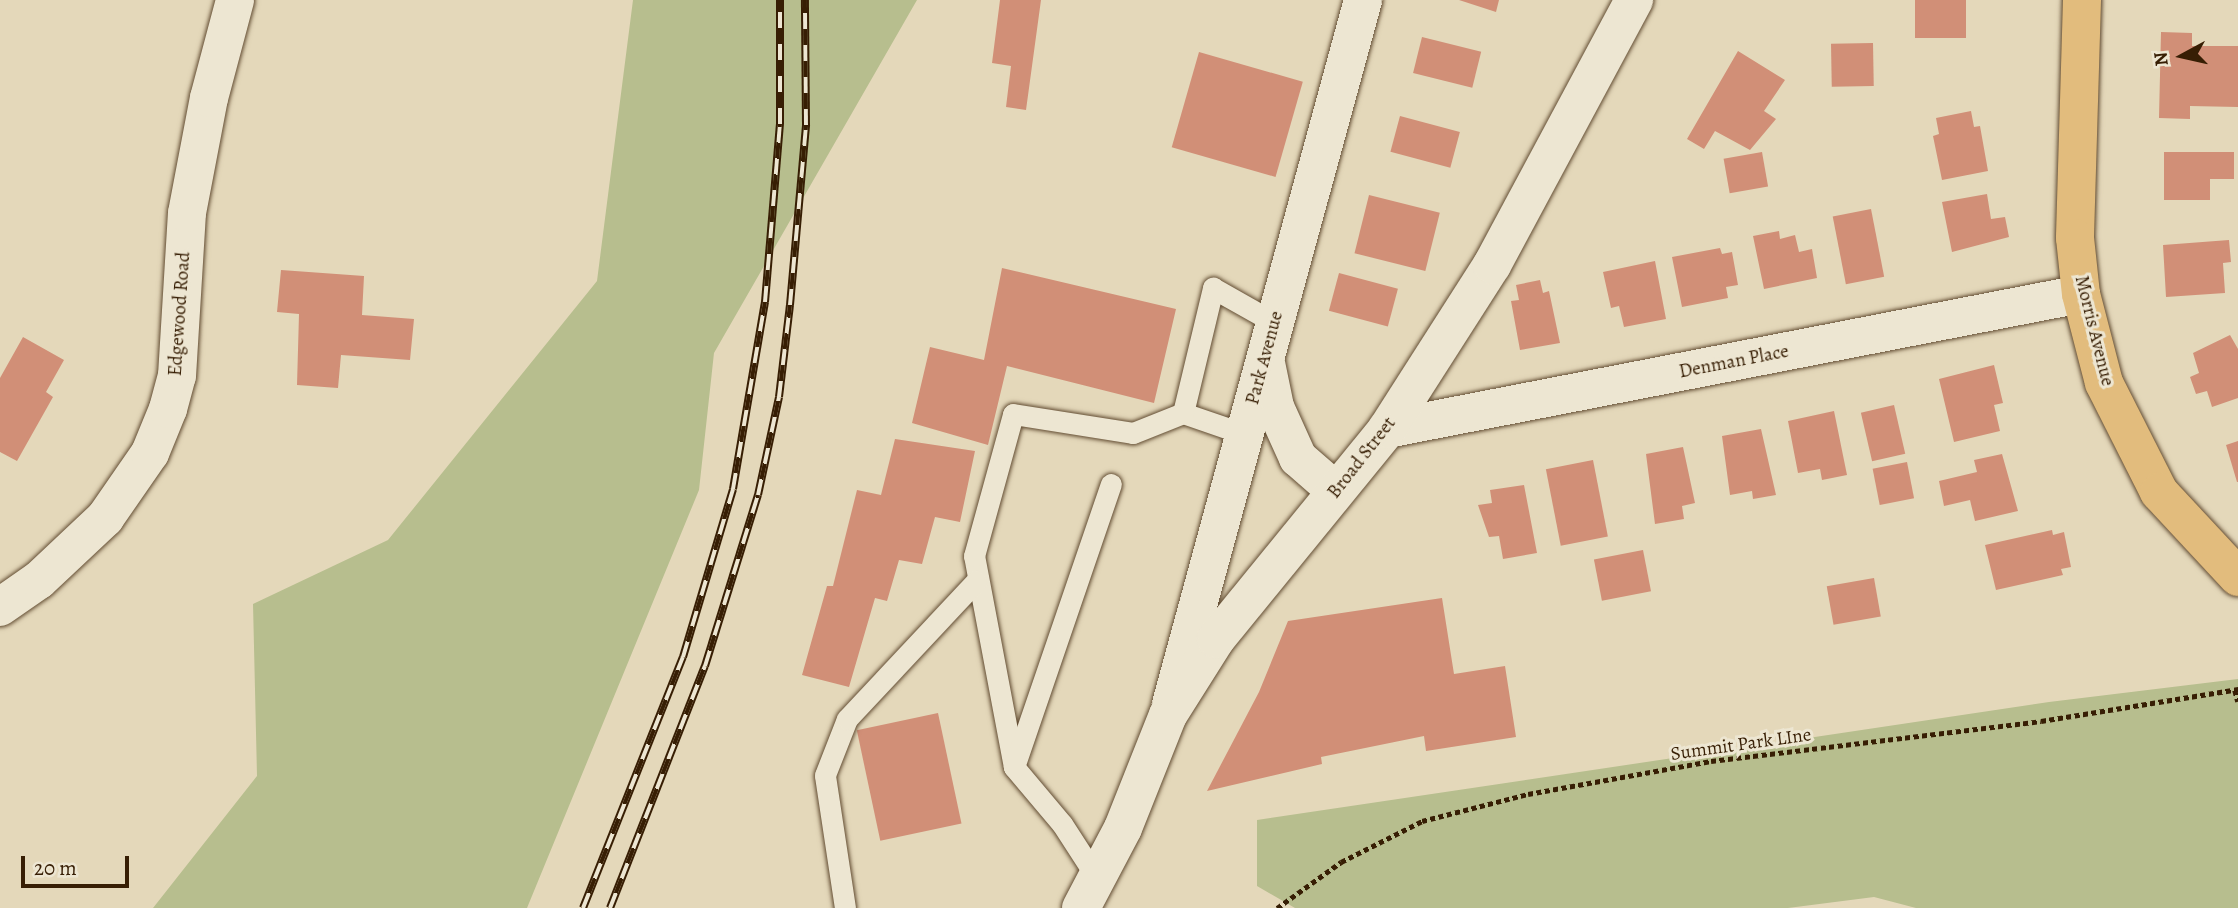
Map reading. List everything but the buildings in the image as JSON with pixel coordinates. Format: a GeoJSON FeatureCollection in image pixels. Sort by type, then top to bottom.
{"type":"FeatureCollection","features":[{"type":"Feature","properties":{"kind":"main road","name":"Morris Avenue"},"geometry":{"type":"LineString","coordinates":[[2082,0],[2076,238],[2081,294],[2104,383],[2128,437],[2159,492],[2238,577]]}},
{"type":"Feature","properties":{"kind":"street","name":"Edgewood Road"},"geometry":{"type":"LineString","coordinates":[[0,607],[39,580],[105,518],[150,453],[168,409],[177,376],[187,213],[209,98],[235,0]]}},
{"type":"Feature","properties":{"kind":"street","name":"Park Avenue"},"geometry":{"type":"LineString","coordinates":[[1168,715],[1363,0]]}},
{"type":"Feature","properties":{"kind":"street","name":"Broad Street"},"geometry":{"type":"LineString","coordinates":[[1089,893],[1123,828],[1168,715],[1216,639],[1387,429],[1492,265],[1634,0]]}},
{"type":"Feature","properties":{"kind":"street","name":"Denman Place"},"geometry":{"type":"LineString","coordinates":[[1387,429],[2081,294]]}},
{"type":"Feature","properties":{"kind":"street"},"geometry":{"type":"LineString","coordinates":[[1270,341],[1275,407],[1298,458],[1336,491]]}},
{"type":"Feature","properties":{"kind":"lane"},"geometry":{"type":"LineString","coordinates":[[1183,413],[1213,288],[1270,341]]}},
{"type":"Feature","properties":{"kind":"lane"},"geometry":{"type":"LineString","coordinates":[[1089,893],[1062,824],[1014,767],[976,581],[974,556],[1013,414],[1133,433],[1183,413],[1244,435]]}},
{"type":"Feature","properties":{"kind":"lane"},"geometry":{"type":"LineString","coordinates":[[1014,767],[1111,484]]}},
{"type":"Feature","properties":{"kind":"lane"},"geometry":{"type":"LineString","coordinates":[[845,908],[825,775],[847,719],[976,581]]}},
{"type":"Feature","properties":{"kind":"path"},"geometry":{"type":"LineString","coordinates":[[2237,690],[2238,702]]}},
{"type":"Feature","properties":{"kind":"path","name":"Summit Park LIne"},"geometry":{"type":"LineString","coordinates":[[1277,908],[1341,862],[1422,821],[1528,794],[1711,761],[2041,721],[2237,690]]}},
{"type":"Feature","properties":{"kind":"green space"},"geometry":{"type":"Polygon","coordinates":[[[633,0],[917,0],[714,353],[699,490],[527,908],[153,908],[257,776],[253,604],[388,540],[597,281],[633,0]]]}},
{"type":"Feature","properties":{"kind":"green space"},"geometry":{"type":"Polygon","coordinates":[[[2238,679],[2238,908],[1916,908],[1874,897],[1788,908],[1295,908],[1257,886],[1257,820],[2049,702],[2238,679]]]}},
{"type":"Feature","properties":{"kind":"railway"},"geometry":{"type":"LineString","coordinates":[[583,908],[683,657],[733,489],[765,302],[780,124],[780,0]]}},
{"type":"Feature","properties":{"kind":"railway"},"geometry":{"type":"LineString","coordinates":[[610,908],[705,666],[758,495],[779,397],[790,305],[806,125],[805,0]]}}]}
